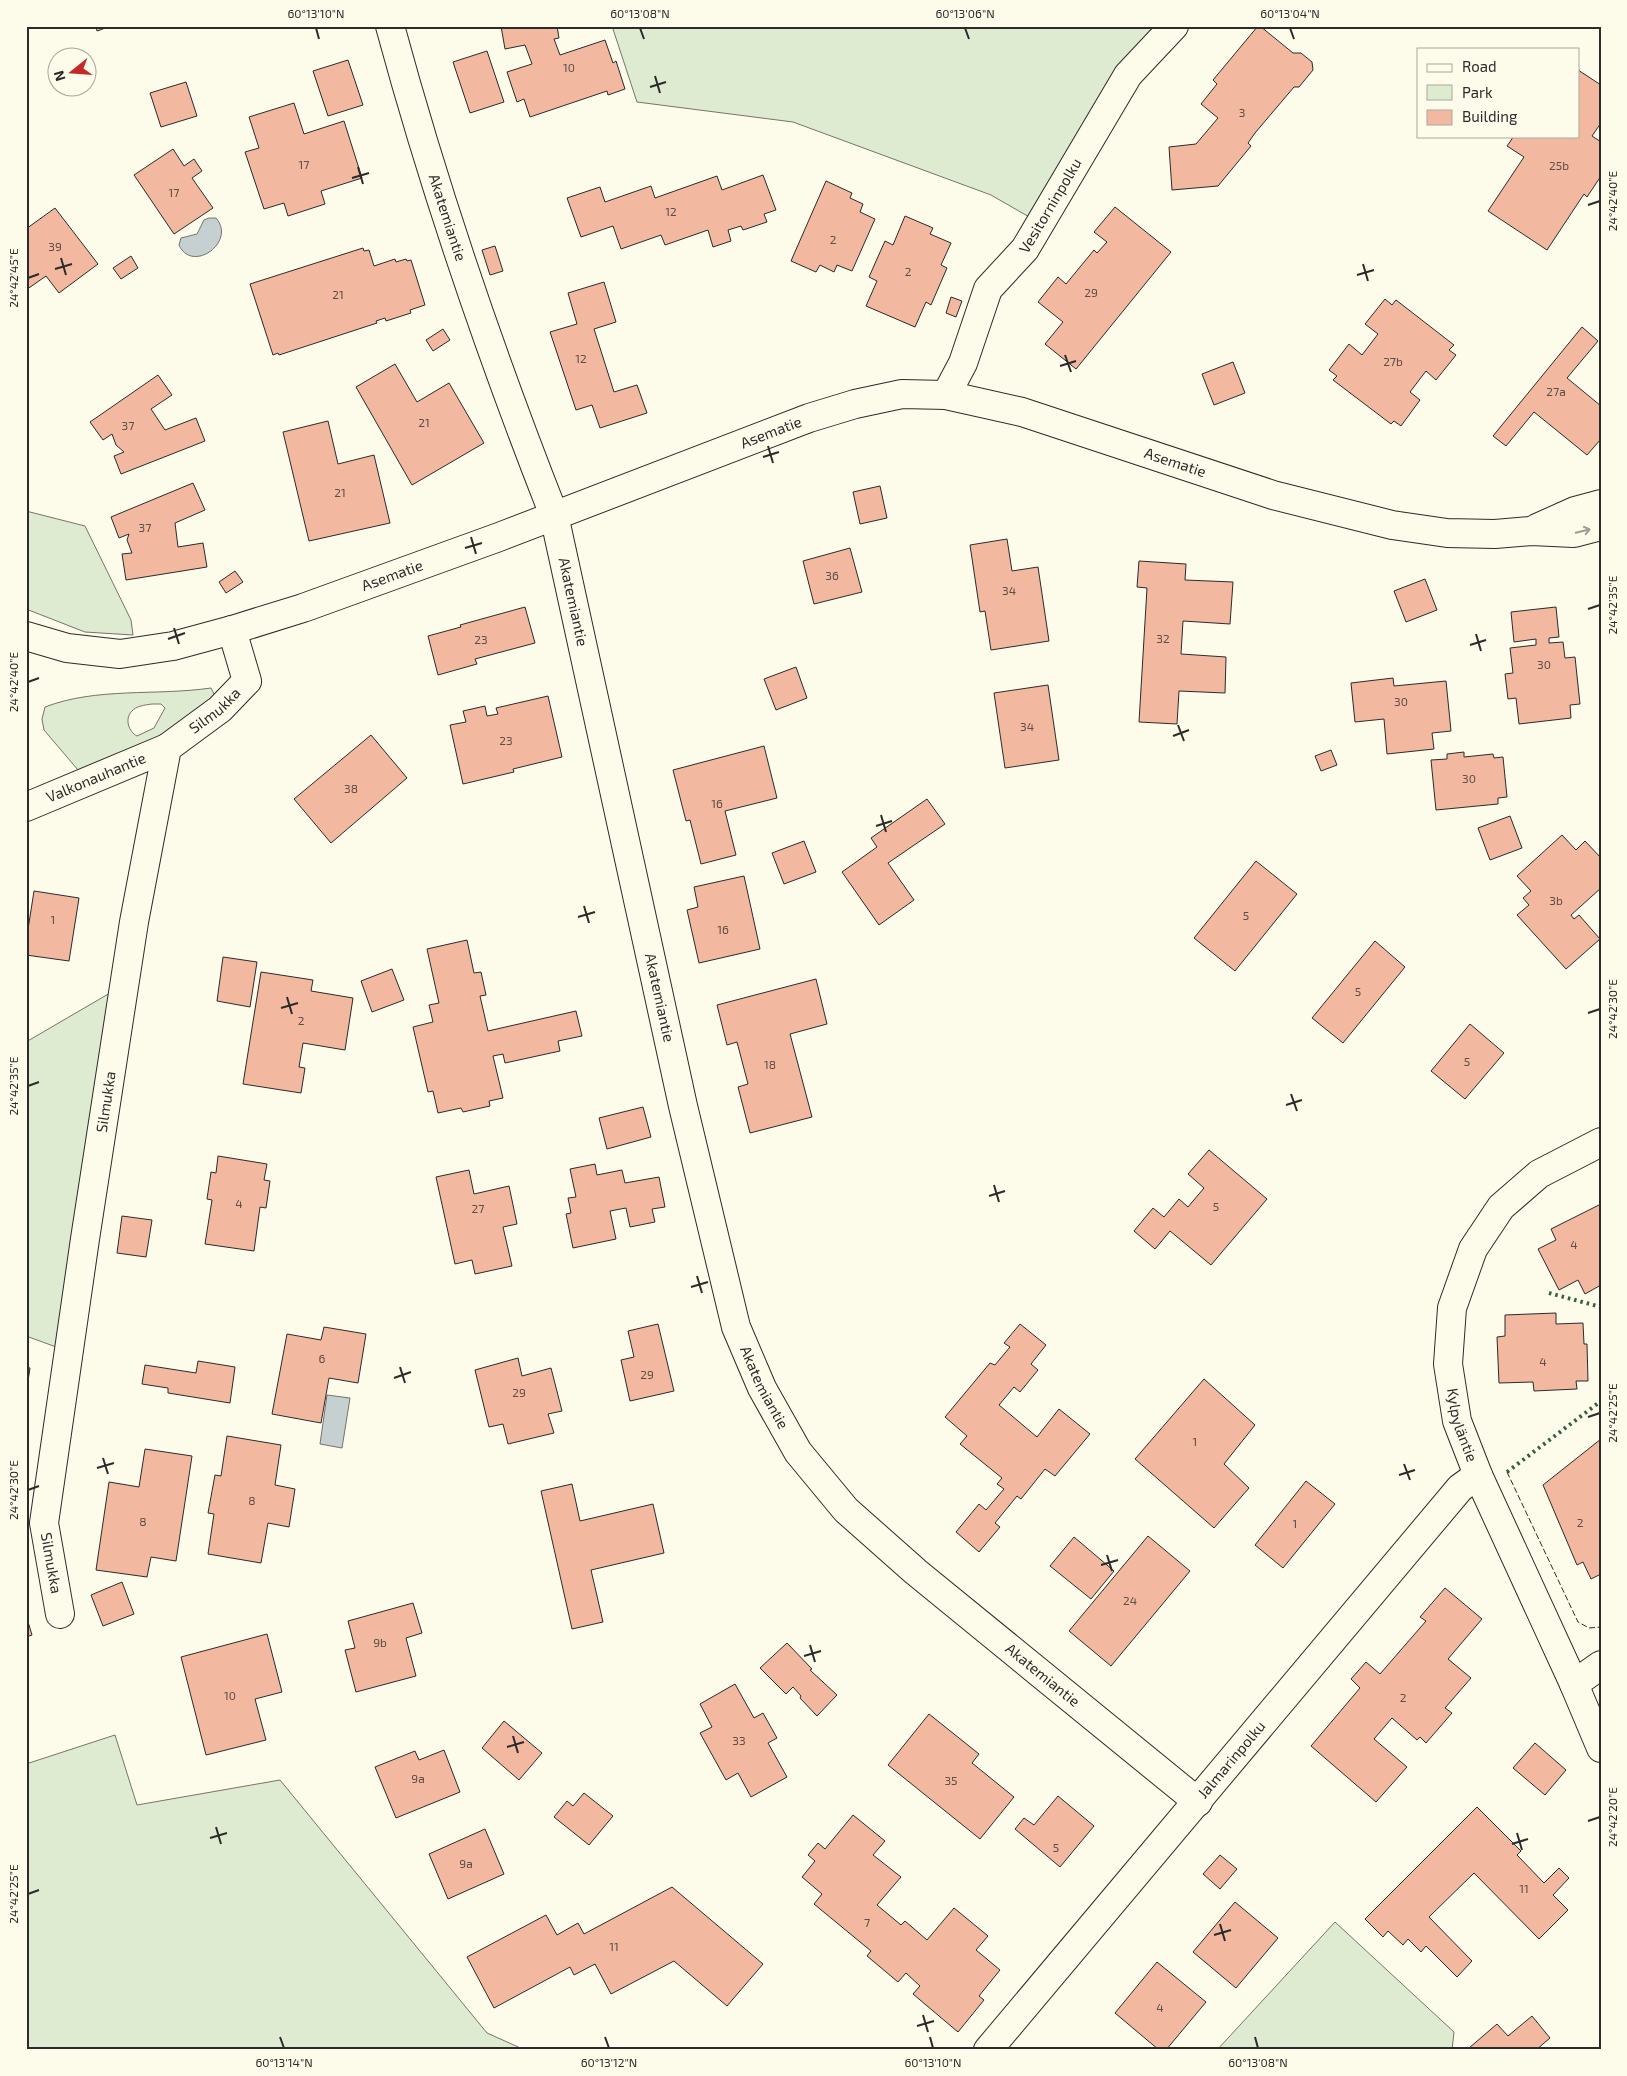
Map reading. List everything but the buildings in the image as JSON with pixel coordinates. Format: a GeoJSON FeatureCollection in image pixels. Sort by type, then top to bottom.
{"type":"FeatureCollection","features":[{"type":"Feature","properties":{"kind":"street","name":"Akatemiantie"},"geometry":{"type":"LineString","coordinates":[[390,26],[452,237],[554,515],[688,1125],[736,1327],[762,1388],[798,1452],[846,1510],[916,1572],[1198,1802]]}},
{"type":"Feature","properties":{"kind":"street","name":"Vesitorninpolku"},"geometry":{"type":"LineString","coordinates":[[946,395],[963,363],[988,289],[1024,249],[1128,75],[1174,26]]}},
{"type":"Feature","properties":{"kind":"street","name":"Asematie"},"geometry":{"type":"LineString","coordinates":[[26,636],[67,648],[120,654],[173,646],[232,630],[303,608],[818,415],[855,404],[902,394],[946,395],[1022,412],[1273,495],[1392,525],[1447,533],[1495,534],[1531,531],[1574,533],[1601,526]]}},
{"type":"Feature","properties":{"kind":"street","name":"Asematie"},"geometry":{"type":"LineString","coordinates":[[1531,531],[1575,511],[1601,504]]}},
{"type":"Feature","properties":{"kind":"street","name":"Silmukka"},"geometry":{"type":"LineString","coordinates":[[60,1614],[44,1523],[134,922],[167,748],[220,709],[246,681],[232,630]]}},
{"type":"Feature","properties":{"kind":"street","name":"Valkonauhantie"},"geometry":{"type":"LineString","coordinates":[[26,807],[167,748]]}},
{"type":"Feature","properties":{"kind":"street","name":"Kylpyläntie"},"geometry":{"type":"LineString","coordinates":[[1601,1142],[1540,1174],[1501,1208],[1474,1249],[1452,1308],[1448,1364],[1457,1421],[1478,1475],[1574,1684],[1601,1748]]}},
{"type":"Feature","properties":{"kind":"street","name":"Jalmarinpolku"},"geometry":{"type":"LineString","coordinates":[[988,2050],[1460,1488],[1478,1475]]}},
{"type":"Feature","properties":{"kind":"street"},"geometry":{"type":"LineString","coordinates":[[1574,1684],[1601,1665]]}},
{"type":"Feature","properties":{"kind":"green space"},"geometry":{"type":"Polygon","coordinates":[[[612,26],[1161,26],[1031,218],[991,195],[793,122],[637,102],[612,26]]]}},
{"type":"Feature","properties":{"kind":"green space"},"geometry":{"type":"Polygon","coordinates":[[[26,511],[85,526],[131,620],[133,635],[85,632],[26,609],[26,511]]]}},
{"type":"Feature","properties":{"kind":"green space"},"geometry":{"type":"Polygon","coordinates":[[[211,688],[214,694],[212,701],[173,730],[100,765],[78,770],[44,730],[42,719],[45,707],[65,701],[106,694],[211,688]],[[161,704],[141,706],[132,711],[128,718],[128,725],[134,734],[137,736],[154,728],[165,708],[161,704]]]}},
{"type":"Feature","properties":{"kind":"green space"},"geometry":{"type":"Polygon","coordinates":[[[110,993],[59,1348],[26,1336],[26,1042],[110,993]]]}},
{"type":"Feature","properties":{"kind":"green space"},"geometry":{"type":"Polygon","coordinates":[[[115,1735],[137,1805],[280,1780],[487,2033],[525,2050],[26,2050],[26,1764],[115,1735]]]}},
{"type":"Feature","properties":{"kind":"green space"},"geometry":{"type":"Polygon","coordinates":[[[1335,1922],[1454,2032],[1452,2050],[1217,2050],[1335,1922]]]}},
{"type":"Feature","properties":{"kind":"shaded area"},"geometry":{"type":"Polygon","coordinates":[[[216,218],[221,227],[221,236],[217,245],[202,256],[193,256],[185,253],[179,245],[181,238],[197,234],[204,220],[216,218]]]}},
{"type":"Feature","properties":{"kind":"shaded area"},"geometry":{"type":"Polygon","coordinates":[[[327,1395],[350,1398],[342,1448],[320,1444],[327,1395]]]}},
{"type":"Feature","properties":{"kind":"hedge"},"geometry":{"type":"LineString","coordinates":[[1549,1293],[1601,1307]]}},
{"type":"Feature","properties":{"kind":"hedge"},"geometry":{"type":"LineString","coordinates":[[1507,1472],[1601,1401]]}},
{"type":"Feature","properties":{"kind":"fence"},"geometry":{"type":"LineString","coordinates":[[1507,1472],[1578,1622],[1589,1628],[1601,1627]]}}]}
